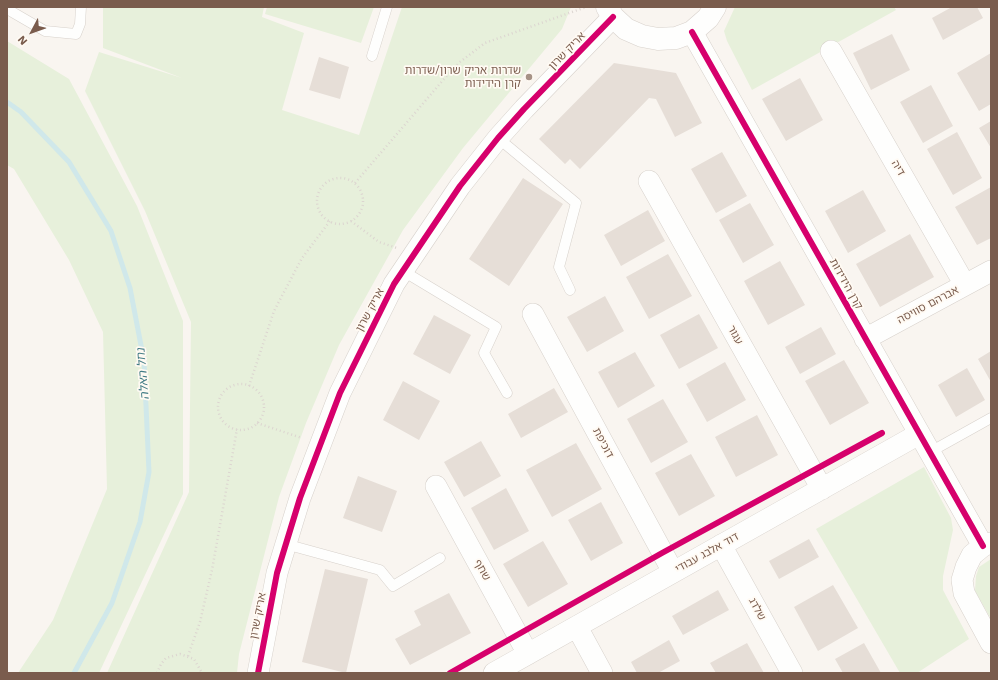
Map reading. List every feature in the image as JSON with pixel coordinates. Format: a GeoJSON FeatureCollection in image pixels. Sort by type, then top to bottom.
{"type":"FeatureCollection","features":[{"type":"Feature","properties":{"kind":"street"},"geometry":{"type":"LineString","coordinates":[[610,12],[626,29],[642,36],[658,39],[676,38],[692,32],[708,18],[715,7]]}},
{"type":"Feature","properties":{"kind":"street","name":"אריק שרון"},"geometry":{"type":"LineString","coordinates":[[258,673],[266,621],[276,573],[300,498],[340,392],[372,326],[414,253],[460,186],[498,138],[610,12]]}},
{"type":"Feature","properties":{"kind":"street","name":"קרן הידידות"},"geometry":{"type":"LineString","coordinates":[[692,32],[919,434],[987,545]]}},
{"type":"Feature","properties":{"kind":"street","name":"דיה"},"geometry":{"type":"LineString","coordinates":[[831,51],[965,285]]}},
{"type":"Feature","properties":{"kind":"street","name":"עגור"},"geometry":{"type":"LineString","coordinates":[[650,181],[822,489]]}},
{"type":"Feature","properties":{"kind":"street","name":"אברהם סוויסה"},"geometry":{"type":"LineString","coordinates":[[865,339],[991,271]]}},
{"type":"Feature","properties":{"kind":"street","name":"דוכיפת"},"geometry":{"type":"LineString","coordinates":[[533,314],[673,572]]}},
{"type":"Feature","properties":{"kind":"street","name":"דוד אלבג עבודי"},"geometry":{"type":"LineString","coordinates":[[494,673],[919,434]]}},
{"type":"Feature","properties":{"kind":"street","name":"שחף"},"geometry":{"type":"LineString","coordinates":[[436,486],[528,654]]}},
{"type":"Feature","properties":{"kind":"street","name":"שלדג"},"geometry":{"type":"LineString","coordinates":[[721,545],[792,673]]}},
{"type":"Feature","properties":{"kind":"street"},"geometry":{"type":"LineString","coordinates":[[987,545],[972,555],[966,566],[962,580],[964,593],[991,643]]}},
{"type":"Feature","properties":{"kind":"street"},"geometry":{"type":"LineString","coordinates":[[577,627],[602,673]]}},
{"type":"Feature","properties":{"kind":"lane"},"geometry":{"type":"LineString","coordinates":[[7,9],[45,31],[76,34],[80,24],[81,7]]}},
{"type":"Feature","properties":{"kind":"lane"},"geometry":{"type":"LineString","coordinates":[[372,56],[388,7]]}},
{"type":"Feature","properties":{"kind":"lane"},"geometry":{"type":"LineString","coordinates":[[498,138],[576,203],[558,266],[570,290]]}},
{"type":"Feature","properties":{"kind":"lane"},"geometry":{"type":"LineString","coordinates":[[403,271],[496,327],[484,353],[507,393]]}},
{"type":"Feature","properties":{"kind":"lane"},"geometry":{"type":"LineString","coordinates":[[930,452],[991,418]]}},
{"type":"Feature","properties":{"kind":"lane"},"geometry":{"type":"LineString","coordinates":[[286,544],[380,570],[393,586],[440,558]]}},
{"type":"Feature","properties":{"kind":"path"},"geometry":{"type":"LineString","coordinates":[[355,183],[444,79],[460,62],[484,43],[586,7]]}},
{"type":"Feature","properties":{"kind":"path"},"geometry":{"type":"LineString","coordinates":[[341,178],[355,183],[363,196],[361,210],[351,221],[344,223],[330,221],[320,210],[318,202],[322,188],[327,182],[341,178]]}},
{"type":"Feature","properties":{"kind":"path"},"geometry":{"type":"LineString","coordinates":[[249,386],[274,311],[302,258],[317,235],[330,221]]}},
{"type":"Feature","properties":{"kind":"path"},"geometry":{"type":"LineString","coordinates":[[351,221],[379,242],[414,253]]}},
{"type":"Feature","properties":{"kind":"path"},"geometry":{"type":"LineString","coordinates":[[242,384],[256,390],[263,402],[262,416],[257,423],[244,430],[237,429],[224,422],[218,408],[219,401],[227,388],[242,384]]}},
{"type":"Feature","properties":{"kind":"path"},"geometry":{"type":"LineString","coordinates":[[257,423],[320,444]]}},
{"type":"Feature","properties":{"kind":"path"},"geometry":{"type":"LineString","coordinates":[[188,656],[200,622],[212,570],[237,429]]}},
{"type":"Feature","properties":{"kind":"path"},"geometry":{"type":"LineString","coordinates":[[157,673],[160,664],[166,658],[173,655],[188,656],[194,659],[202,673]]}},
{"type":"Feature","properties":{"kind":"green space"},"geometry":{"type":"Polygon","coordinates":[[[103,7],[264,7],[262,17],[304,33],[282,110],[359,135],[402,7],[571,7],[562,29],[463,148],[403,230],[339,345],[306,423],[279,497],[239,654],[237,673],[107,673],[189,492],[191,322],[145,211],[85,91],[99,52],[182,78],[103,48],[103,7]]]}},
{"type":"Feature","properties":{"kind":"green space"},"geometry":{"type":"Polygon","coordinates":[[[267,7],[374,7],[361,43],[265,14],[267,7]]]}},
{"type":"Feature","properties":{"kind":"green space"},"geometry":{"type":"Polygon","coordinates":[[[735,7],[894,7],[896,10],[752,90],[727,41],[724,31],[735,7]]]}},
{"type":"Feature","properties":{"kind":"green space"},"geometry":{"type":"Polygon","coordinates":[[[7,41],[69,79],[137,206],[183,321],[183,494],[99,673],[18,673],[53,620],[107,489],[103,332],[69,260],[14,169],[7,165],[7,41]]]}},
{"type":"Feature","properties":{"kind":"green space"},"geometry":{"type":"Polygon","coordinates":[[[924,467],[951,518],[953,530],[943,576],[943,590],[969,639],[917,673],[900,673],[816,529],[924,467]]]}},
{"type":"Feature","properties":{"kind":"green space"},"geometry":{"type":"Polygon","coordinates":[[[991,559],[991,619],[975,591],[976,576],[979,567],[991,559]]]}},
{"type":"Feature","properties":{"kind":"building"},"geometry":{"type":"Polygon","coordinates":[[[952,7],[977,7],[983,18],[943,40],[932,18],[952,7]]]}},
{"type":"Feature","properties":{"kind":"building"},"geometry":{"type":"Polygon","coordinates":[[[892,34],[910,70],[871,90],[853,53],[892,34]]]}},
{"type":"Feature","properties":{"kind":"building"},"geometry":{"type":"Polygon","coordinates":[[[991,53],[991,104],[979,111],[957,73],[991,53]]]}},
{"type":"Feature","properties":{"kind":"building"},"geometry":{"type":"Polygon","coordinates":[[[319,57],[349,67],[340,99],[309,90],[319,57]]]}},
{"type":"Feature","properties":{"kind":"building"},"geometry":{"type":"Polygon","coordinates":[[[614,63],[676,73],[702,123],[675,137],[656,99],[649,98],[580,169],[570,159],[565,164],[539,139],[614,63]]]}},
{"type":"Feature","properties":{"kind":"building"},"geometry":{"type":"Polygon","coordinates":[[[800,78],[823,120],[786,141],[762,99],[800,78]]]}},
{"type":"Feature","properties":{"kind":"building"},"geometry":{"type":"Polygon","coordinates":[[[931,85],[953,126],[923,143],[900,102],[931,85]]]}},
{"type":"Feature","properties":{"kind":"building"},"geometry":{"type":"Polygon","coordinates":[[[991,121],[991,148],[979,128],[991,121]]]}},
{"type":"Feature","properties":{"kind":"building"},"geometry":{"type":"Polygon","coordinates":[[[957,132],[982,178],[953,195],[927,149],[957,132]]]}},
{"type":"Feature","properties":{"kind":"building"},"geometry":{"type":"Polygon","coordinates":[[[722,152],[747,196],[716,213],[691,169],[722,152]]]}},
{"type":"Feature","properties":{"kind":"building"},"geometry":{"type":"Polygon","coordinates":[[[523,178],[563,204],[509,286],[469,259],[523,178]]]}},
{"type":"Feature","properties":{"kind":"building"},"geometry":{"type":"Polygon","coordinates":[[[991,187],[991,238],[977,245],[955,207],[991,187]]]}},
{"type":"Feature","properties":{"kind":"building"},"geometry":{"type":"Polygon","coordinates":[[[863,190],[886,231],[848,253],[825,211],[863,190]]]}},
{"type":"Feature","properties":{"kind":"building"},"geometry":{"type":"Polygon","coordinates":[[[750,203],[774,245],[743,263],[719,220],[750,203]]]}},
{"type":"Feature","properties":{"kind":"building"},"geometry":{"type":"Polygon","coordinates":[[[648,210],[665,241],[621,266],[604,235],[648,210]]]}},
{"type":"Feature","properties":{"kind":"building"},"geometry":{"type":"Polygon","coordinates":[[[910,234],[934,277],[880,307],[856,264],[910,234]]]}},
{"type":"Feature","properties":{"kind":"building"},"geometry":{"type":"Polygon","coordinates":[[[668,254],[692,296],[649,319],[626,277],[668,254]]]}},
{"type":"Feature","properties":{"kind":"building"},"geometry":{"type":"Polygon","coordinates":[[[780,261],[805,305],[768,325],[744,281],[780,261]]]}},
{"type":"Feature","properties":{"kind":"building"},"geometry":{"type":"Polygon","coordinates":[[[605,296],[624,331],[587,352],[567,317],[605,296]]]}},
{"type":"Feature","properties":{"kind":"building"},"geometry":{"type":"Polygon","coordinates":[[[699,314],[718,348],[679,369],[660,335],[699,314]]]}},
{"type":"Feature","properties":{"kind":"building"},"geometry":{"type":"Polygon","coordinates":[[[434,315],[471,335],[450,374],[413,354],[434,315]]]}},
{"type":"Feature","properties":{"kind":"building"},"geometry":{"type":"Polygon","coordinates":[[[821,327],[836,354],[800,374],[785,347],[821,327]]]}},
{"type":"Feature","properties":{"kind":"building"},"geometry":{"type":"Polygon","coordinates":[[[991,351],[991,382],[978,359],[991,351]]]}},
{"type":"Feature","properties":{"kind":"building"},"geometry":{"type":"Polygon","coordinates":[[[635,352],[655,386],[618,408],[598,372],[635,352]]]}},
{"type":"Feature","properties":{"kind":"building"},"geometry":{"type":"Polygon","coordinates":[[[844,360],[869,403],[830,425],[805,381],[844,360]]]}},
{"type":"Feature","properties":{"kind":"building"},"geometry":{"type":"Polygon","coordinates":[[[725,362],[746,400],[707,422],[686,384],[725,362]]]}},
{"type":"Feature","properties":{"kind":"building"},"geometry":{"type":"Polygon","coordinates":[[[967,368],[985,400],[956,417],[938,385],[967,368]]]}},
{"type":"Feature","properties":{"kind":"building"},"geometry":{"type":"Polygon","coordinates":[[[403,381],[440,401],[419,440],[383,420],[403,381]]]}},
{"type":"Feature","properties":{"kind":"building"},"geometry":{"type":"Polygon","coordinates":[[[554,388],[568,412],[521,438],[508,414],[554,388]]]}},
{"type":"Feature","properties":{"kind":"building"},"geometry":{"type":"Polygon","coordinates":[[[663,399],[688,442],[651,463],[627,419],[663,399]]]}},
{"type":"Feature","properties":{"kind":"building"},"geometry":{"type":"Polygon","coordinates":[[[757,415],[778,455],[736,477],[715,437],[757,415]]]}},
{"type":"Feature","properties":{"kind":"building"},"geometry":{"type":"Polygon","coordinates":[[[481,441],[501,476],[464,497],[444,462],[481,441]]]}},
{"type":"Feature","properties":{"kind":"building"},"geometry":{"type":"Polygon","coordinates":[[[576,443],[602,489],[552,517],[526,470],[576,443]]]}},
{"type":"Feature","properties":{"kind":"building"},"geometry":{"type":"Polygon","coordinates":[[[691,454],[715,496],[679,516],[655,473],[691,454]]]}},
{"type":"Feature","properties":{"kind":"building"},"geometry":{"type":"Polygon","coordinates":[[[358,476],[397,491],[382,532],[343,518],[358,476]]]}},
{"type":"Feature","properties":{"kind":"building"},"geometry":{"type":"Polygon","coordinates":[[[506,488],[529,531],[494,550],[471,508],[506,488]]]}},
{"type":"Feature","properties":{"kind":"building"},"geometry":{"type":"Polygon","coordinates":[[[601,502],[623,543],[591,561],[568,520],[601,502]]]}},
{"type":"Feature","properties":{"kind":"building"},"geometry":{"type":"Polygon","coordinates":[[[809,539],[819,557],[779,579],[769,561],[809,539]]]}},
{"type":"Feature","properties":{"kind":"building"},"geometry":{"type":"Polygon","coordinates":[[[543,541],[568,584],[528,607],[503,564],[543,541]]]}},
{"type":"Feature","properties":{"kind":"building"},"geometry":{"type":"Polygon","coordinates":[[[325,569],[368,579],[346,673],[302,662],[325,569]]]}},
{"type":"Feature","properties":{"kind":"building"},"geometry":{"type":"Polygon","coordinates":[[[833,585],[858,628],[818,651],[794,607],[833,585]]]}},
{"type":"Feature","properties":{"kind":"building"},"geometry":{"type":"Polygon","coordinates":[[[718,590],[729,610],[683,635],[672,616],[718,590]]]}},
{"type":"Feature","properties":{"kind":"building"},"geometry":{"type":"Polygon","coordinates":[[[449,593],[471,633],[410,665],[395,639],[421,625],[414,611],[449,593]]]}},
{"type":"Feature","properties":{"kind":"building"},"geometry":{"type":"Polygon","coordinates":[[[669,640],[680,661],[658,673],[637,673],[631,662],[669,640]]]}},
{"type":"Feature","properties":{"kind":"building"},"geometry":{"type":"Polygon","coordinates":[[[747,643],[764,673],[716,673],[710,663],[747,643]]]}},
{"type":"Feature","properties":{"kind":"building"},"geometry":{"type":"Polygon","coordinates":[[[864,643],[881,673],[843,673],[835,659],[864,643]]]}},
{"type":"Feature","properties":{"kind":"waterway","name":"נחל האלה"},"geometry":{"type":"LineString","coordinates":[[7,102],[21,112],[69,162],[111,231],[130,288],[144,361],[149,472],[140,522],[112,603],[74,673]]}},
{"type":"Feature","properties":{"kind":"cycle path"},"geometry":{"type":"LineString","coordinates":[[258,673],[277,573],[300,498],[340,393],[394,284],[460,186],[498,138],[613,17]]}},
{"type":"Feature","properties":{"kind":"cycle path"},"geometry":{"type":"LineString","coordinates":[[692,32],[983,546]]}},
{"type":"Feature","properties":{"kind":"cycle path"},"geometry":{"type":"LineString","coordinates":[[450,673],[662,553],[882,433]]}},
{"type":"Feature","properties":{"kind":"place","name":"שדרות אריק שרון/שדרות קרן הידידות"},"geometry":{"type":"Point","coordinates":[529,77]}}]}
